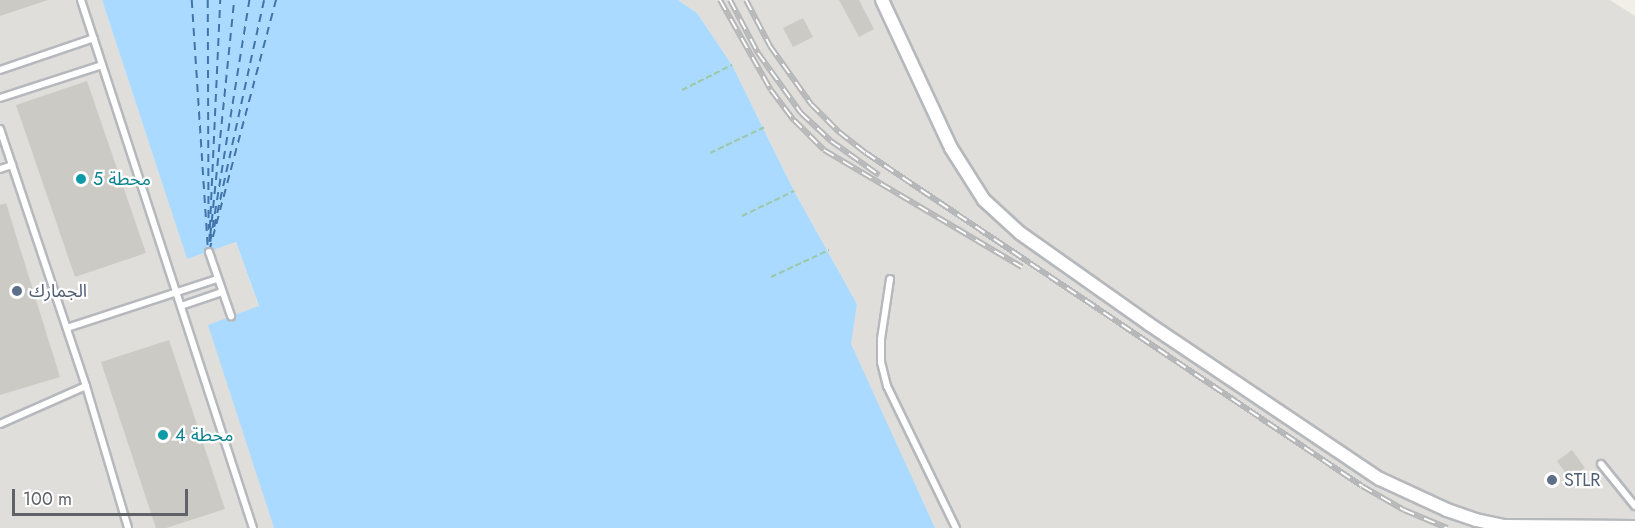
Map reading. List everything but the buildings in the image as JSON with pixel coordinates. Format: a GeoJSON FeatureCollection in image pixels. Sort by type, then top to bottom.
{"type":"FeatureCollection","features":[{"type":"Feature","properties":{"kind":"street"},"geometry":{"type":"LineString","coordinates":[[882,0],[951,148],[984,200],[1020,233],[1149,324],[1380,479],[1447,510],[1504,526],[1635,527]]}},
{"type":"Feature","properties":{"kind":"lane"},"geometry":{"type":"LineString","coordinates":[[81,0],[254,528]]}},
{"type":"Feature","properties":{"kind":"lane"},"geometry":{"type":"LineString","coordinates":[[0,70],[94,38]]}},
{"type":"Feature","properties":{"kind":"lane"},"geometry":{"type":"LineString","coordinates":[[0,98],[102,64]]}},
{"type":"Feature","properties":{"kind":"lane"},"geometry":{"type":"LineString","coordinates":[[0,129],[86,386],[128,528]]}},
{"type":"Feature","properties":{"kind":"lane"},"geometry":{"type":"LineString","coordinates":[[0,169],[12,165]]}},
{"type":"Feature","properties":{"kind":"lane"},"geometry":{"type":"LineString","coordinates":[[209,252],[231,316]]}},
{"type":"Feature","properties":{"kind":"lane"},"geometry":{"type":"LineString","coordinates":[[67,328],[217,279]]}},
{"type":"Feature","properties":{"kind":"lane"},"geometry":{"type":"LineString","coordinates":[[890,279],[881,339],[881,362],[887,386],[956,528]]}},
{"type":"Feature","properties":{"kind":"lane"},"geometry":{"type":"LineString","coordinates":[[181,306],[222,292]]}},
{"type":"Feature","properties":{"kind":"lane"},"geometry":{"type":"LineString","coordinates":[[0,424],[86,386]]}},
{"type":"Feature","properties":{"kind":"lane"},"geometry":{"type":"LineString","coordinates":[[1601,464],[1635,506]]}},
{"type":"Feature","properties":{"kind":"path"},"geometry":{"type":"LineString","coordinates":[[682,90],[732,65]]}},
{"type":"Feature","properties":{"kind":"path"},"geometry":{"type":"LineString","coordinates":[[710,153],[765,127]]}},
{"type":"Feature","properties":{"kind":"path"},"geometry":{"type":"LineString","coordinates":[[742,216],[794,191]]}},
{"type":"Feature","properties":{"kind":"path"},"geometry":{"type":"LineString","coordinates":[[771,277],[829,250]]}},
{"type":"Feature","properties":{"kind":"shaded area"},"geometry":{"type":"Polygon","coordinates":[[[0,0],[102,0],[187,259],[236,242],[259,307],[209,325],[274,528],[0,528],[0,0]]]}},
{"type":"Feature","properties":{"kind":"shaded area"},"geometry":{"type":"Polygon","coordinates":[[[678,0],[1610,0],[1635,16],[1635,528],[935,528],[850,344],[857,304],[794,191],[732,65],[697,13],[678,0]]]}},
{"type":"Feature","properties":{"kind":"water"},"geometry":{"type":"Polygon","coordinates":[[[102,0],[678,0],[697,13],[732,65],[794,191],[857,304],[851,344],[935,528],[274,528],[208,325],[259,306],[236,242],[187,259],[102,0]]]}},
{"type":"Feature","properties":{"kind":"ferry route"},"geometry":{"type":"LineString","coordinates":[[192,0],[208,248]]}},
{"type":"Feature","properties":{"kind":"ferry route"},"geometry":{"type":"LineString","coordinates":[[208,0],[209,230]]}},
{"type":"Feature","properties":{"kind":"ferry route"},"geometry":{"type":"LineString","coordinates":[[209,242],[220,0]]}},
{"type":"Feature","properties":{"kind":"ferry route"},"geometry":{"type":"LineString","coordinates":[[210,236],[234,0]]}},
{"type":"Feature","properties":{"kind":"ferry route"},"geometry":{"type":"LineString","coordinates":[[210,242],[249,0]]}},
{"type":"Feature","properties":{"kind":"ferry route"},"geometry":{"type":"LineString","coordinates":[[214,227],[264,0]]}},
{"type":"Feature","properties":{"kind":"ferry route"},"geometry":{"type":"LineString","coordinates":[[209,251],[276,0]]}},
{"type":"Feature","properties":{"kind":"railway"},"geometry":{"type":"LineString","coordinates":[[720,0],[771,90],[794,120],[824,150],[1022,267]]}},
{"type":"Feature","properties":{"kind":"railway"},"geometry":{"type":"LineString","coordinates":[[730,0],[758,53],[801,113],[831,141],[879,175]]}},
{"type":"Feature","properties":{"kind":"railway"},"geometry":{"type":"LineString","coordinates":[[746,0],[770,46],[811,104],[839,132],[866,153],[1362,486],[1404,510],[1447,528]]}},
{"type":"Feature","properties":{"kind":"place","name":"محطة 5"},"geometry":{"type":"Point","coordinates":[81,179]}},
{"type":"Feature","properties":{"kind":"place","name":"الجمارك"},"geometry":{"type":"Point","coordinates":[17,291]}},
{"type":"Feature","properties":{"kind":"place","name":"محطة 4"},"geometry":{"type":"Point","coordinates":[163,435]}},
{"type":"Feature","properties":{"kind":"place","name":"STLR"},"geometry":{"type":"Point","coordinates":[1552,480]}}]}
